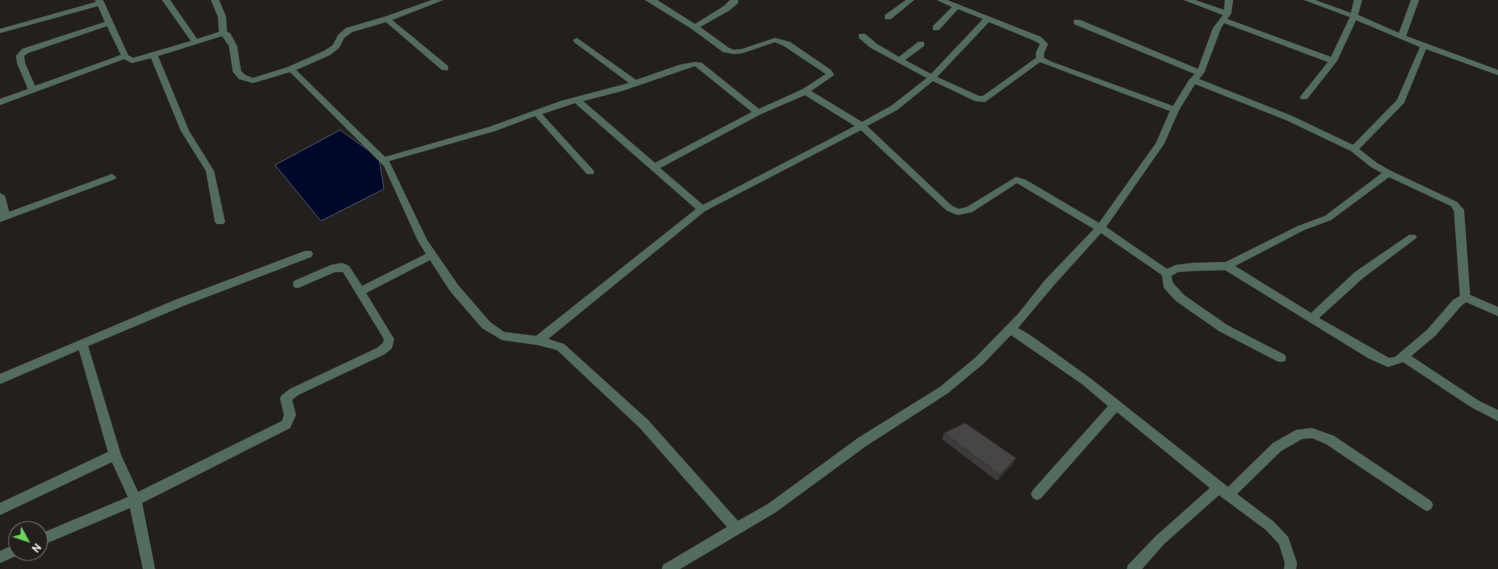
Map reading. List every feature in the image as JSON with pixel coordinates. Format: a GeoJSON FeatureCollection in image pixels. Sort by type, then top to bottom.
{"type":"FeatureCollection","features":[{"type":"Feature","properties":{"kind":"street"},"geometry":{"type":"LineString","coordinates":[[166,0],[195,41]]}},
{"type":"Feature","properties":{"kind":"street"},"geometry":{"type":"LineString","coordinates":[[215,0],[222,16],[223,33]]}},
{"type":"Feature","properties":{"kind":"street"},"geometry":{"type":"LineString","coordinates":[[223,33],[227,35],[233,46],[237,72],[242,78],[253,81],[291,69],[327,53],[336,46],[341,37],[349,30],[386,19],[439,0]]}},
{"type":"Feature","properties":{"kind":"street"},"geometry":{"type":"LineString","coordinates":[[649,0],[695,27],[726,50],[734,52],[743,51],[769,41],[776,40],[787,44],[828,72],[830,75],[806,90],[758,112],[655,167]]}},
{"type":"Feature","properties":{"kind":"street"},"geometry":{"type":"LineString","coordinates":[[695,27],[727,8],[735,1],[734,0]]}},
{"type":"Feature","properties":{"kind":"street"},"geometry":{"type":"LineString","coordinates":[[888,17],[910,0]]}},
{"type":"Feature","properties":{"kind":"street"},"geometry":{"type":"LineString","coordinates":[[941,0],[1038,39],[1044,44],[1040,53],[1040,59]]}},
{"type":"Feature","properties":{"kind":"street"},"geometry":{"type":"LineString","coordinates":[[1188,0],[1225,17],[1333,61]]}},
{"type":"Feature","properties":{"kind":"street"},"geometry":{"type":"LineString","coordinates":[[668,569],[772,508],[862,442],[944,390],[968,371],[1010,329],[1050,282],[1100,228],[1160,144],[1174,110],[1196,77],[1217,28],[1225,17],[1229,0]]}},
{"type":"Feature","properties":{"kind":"street"},"geometry":{"type":"LineString","coordinates":[[1308,0],[1354,16],[1424,46],[1498,73]]}},
{"type":"Feature","properties":{"kind":"street"},"geometry":{"type":"LineString","coordinates":[[1304,97],[1333,61],[1354,16],[1358,0]]}},
{"type":"Feature","properties":{"kind":"street"},"geometry":{"type":"LineString","coordinates":[[1402,36],[1415,0]]}},
{"type":"Feature","properties":{"kind":"street"},"geometry":{"type":"LineString","coordinates":[[0,31],[100,2],[125,56],[132,61],[223,33]]}},
{"type":"Feature","properties":{"kind":"street"},"geometry":{"type":"LineString","coordinates":[[936,28],[957,6]]}},
{"type":"Feature","properties":{"kind":"street"},"geometry":{"type":"LineString","coordinates":[[386,19],[445,68]]}},
{"type":"Feature","properties":{"kind":"street"},"geometry":{"type":"LineString","coordinates":[[538,341],[702,209],[894,108],[932,78],[987,19]]}},
{"type":"Feature","properties":{"kind":"street"},"geometry":{"type":"LineString","coordinates":[[1077,22],[1354,149],[1374,165],[1388,173],[1454,204],[1459,210],[1465,298]]}},
{"type":"Feature","properties":{"kind":"street"},"geometry":{"type":"LineString","coordinates":[[32,89],[21,63],[20,56],[25,51],[109,23]]}},
{"type":"Feature","properties":{"kind":"street"},"geometry":{"type":"LineString","coordinates":[[862,36],[874,46],[932,78],[978,99],[985,99],[1040,59]]}},
{"type":"Feature","properties":{"kind":"street"},"geometry":{"type":"LineString","coordinates":[[577,40],[634,83]]}},
{"type":"Feature","properties":{"kind":"street"},"geometry":{"type":"LineString","coordinates":[[900,60],[921,44]]}},
{"type":"Feature","properties":{"kind":"street"},"geometry":{"type":"LineString","coordinates":[[1354,149],[1401,101],[1424,46]]}},
{"type":"Feature","properties":{"kind":"street"},"geometry":{"type":"LineString","coordinates":[[154,55],[171,99],[186,131],[210,171],[220,222]]}},
{"type":"Feature","properties":{"kind":"street"},"geometry":{"type":"LineString","coordinates":[[0,102],[125,56]]}},
{"type":"Feature","properties":{"kind":"street"},"geometry":{"type":"LineString","coordinates":[[1040,59],[1049,64],[1174,110]]}},
{"type":"Feature","properties":{"kind":"street"},"geometry":{"type":"LineString","coordinates":[[383,160],[492,129],[536,112],[695,64],[699,65],[742,99],[746,104],[758,112]]}},
{"type":"Feature","properties":{"kind":"street"},"geometry":{"type":"LineString","coordinates":[[291,69],[388,164],[423,241],[454,288],[486,325],[502,336],[560,346],[644,424],[736,528]]}},
{"type":"Feature","properties":{"kind":"street"},"geometry":{"type":"LineString","coordinates":[[806,90],[810,95],[862,126],[949,208],[958,212],[969,210],[1016,180],[1023,182],[1100,228],[1167,274]]}},
{"type":"Feature","properties":{"kind":"street"},"geometry":{"type":"LineString","coordinates":[[577,100],[702,209]]}},
{"type":"Feature","properties":{"kind":"street"},"geometry":{"type":"LineString","coordinates":[[536,112],[590,172]]}},
{"type":"Feature","properties":{"kind":"street"},"geometry":{"type":"LineString","coordinates":[[1167,274],[1176,269],[1227,266],[1302,228],[1328,218],[1388,173]]}},
{"type":"Feature","properties":{"kind":"street"},"geometry":{"type":"LineString","coordinates":[[0,196],[3,218],[112,177]]}},
{"type":"Feature","properties":{"kind":"street"},"geometry":{"type":"LineString","coordinates":[[1312,318],[1359,275],[1412,237]]}},
{"type":"Feature","properties":{"kind":"street"},"geometry":{"type":"LineString","coordinates":[[0,379],[179,303],[308,254]]}},
{"type":"Feature","properties":{"kind":"street"},"geometry":{"type":"LineString","coordinates":[[360,291],[432,255]]}},
{"type":"Feature","properties":{"kind":"street"},"geometry":{"type":"LineString","coordinates":[[1227,266],[1372,355],[1388,363],[1403,356],[1431,333],[1457,303],[1465,298],[1474,300],[1498,312]]}},
{"type":"Feature","properties":{"kind":"street"},"geometry":{"type":"LineString","coordinates":[[48,537],[135,500],[286,424],[290,415],[286,398],[294,392],[381,351],[388,345],[389,339],[346,269],[342,267],[334,268],[298,284]]}},
{"type":"Feature","properties":{"kind":"street"},"geometry":{"type":"LineString","coordinates":[[1167,274],[1166,277],[1168,285],[1180,298],[1223,328],[1281,358]]}},
{"type":"Feature","properties":{"kind":"street"},"geometry":{"type":"LineString","coordinates":[[1010,329],[1032,342],[1086,381],[1223,492],[1270,526],[1284,541],[1291,563],[1290,569]]}},
{"type":"Feature","properties":{"kind":"street"},"geometry":{"type":"LineString","coordinates":[[82,344],[115,456],[135,500],[148,569]]}},
{"type":"Feature","properties":{"kind":"street"},"geometry":{"type":"LineString","coordinates":[[1403,356],[1475,404],[1498,416]]}},
{"type":"Feature","properties":{"kind":"street"},"geometry":{"type":"LineString","coordinates":[[1037,494],[1116,405]]}},
{"type":"Feature","properties":{"kind":"street"},"geometry":{"type":"LineString","coordinates":[[1133,569],[1160,540],[1223,492],[1276,447],[1300,434],[1312,433],[1330,440],[1427,505]]}},
{"type":"Feature","properties":{"kind":"street"},"geometry":{"type":"LineString","coordinates":[[0,509],[115,456]]}},
{"type":"Feature","properties":{"kind":"water"},"geometry":{"type":"Polygon","coordinates":[[[340,130],[379,158],[384,189],[321,221],[275,165],[340,130]]]}},
{"type":"Feature","properties":{"kind":"building"},"geometry":{"type":"Polygon","coordinates":[[[965,423],[1016,458],[1000,475],[944,433],[965,423]]]}}]}
